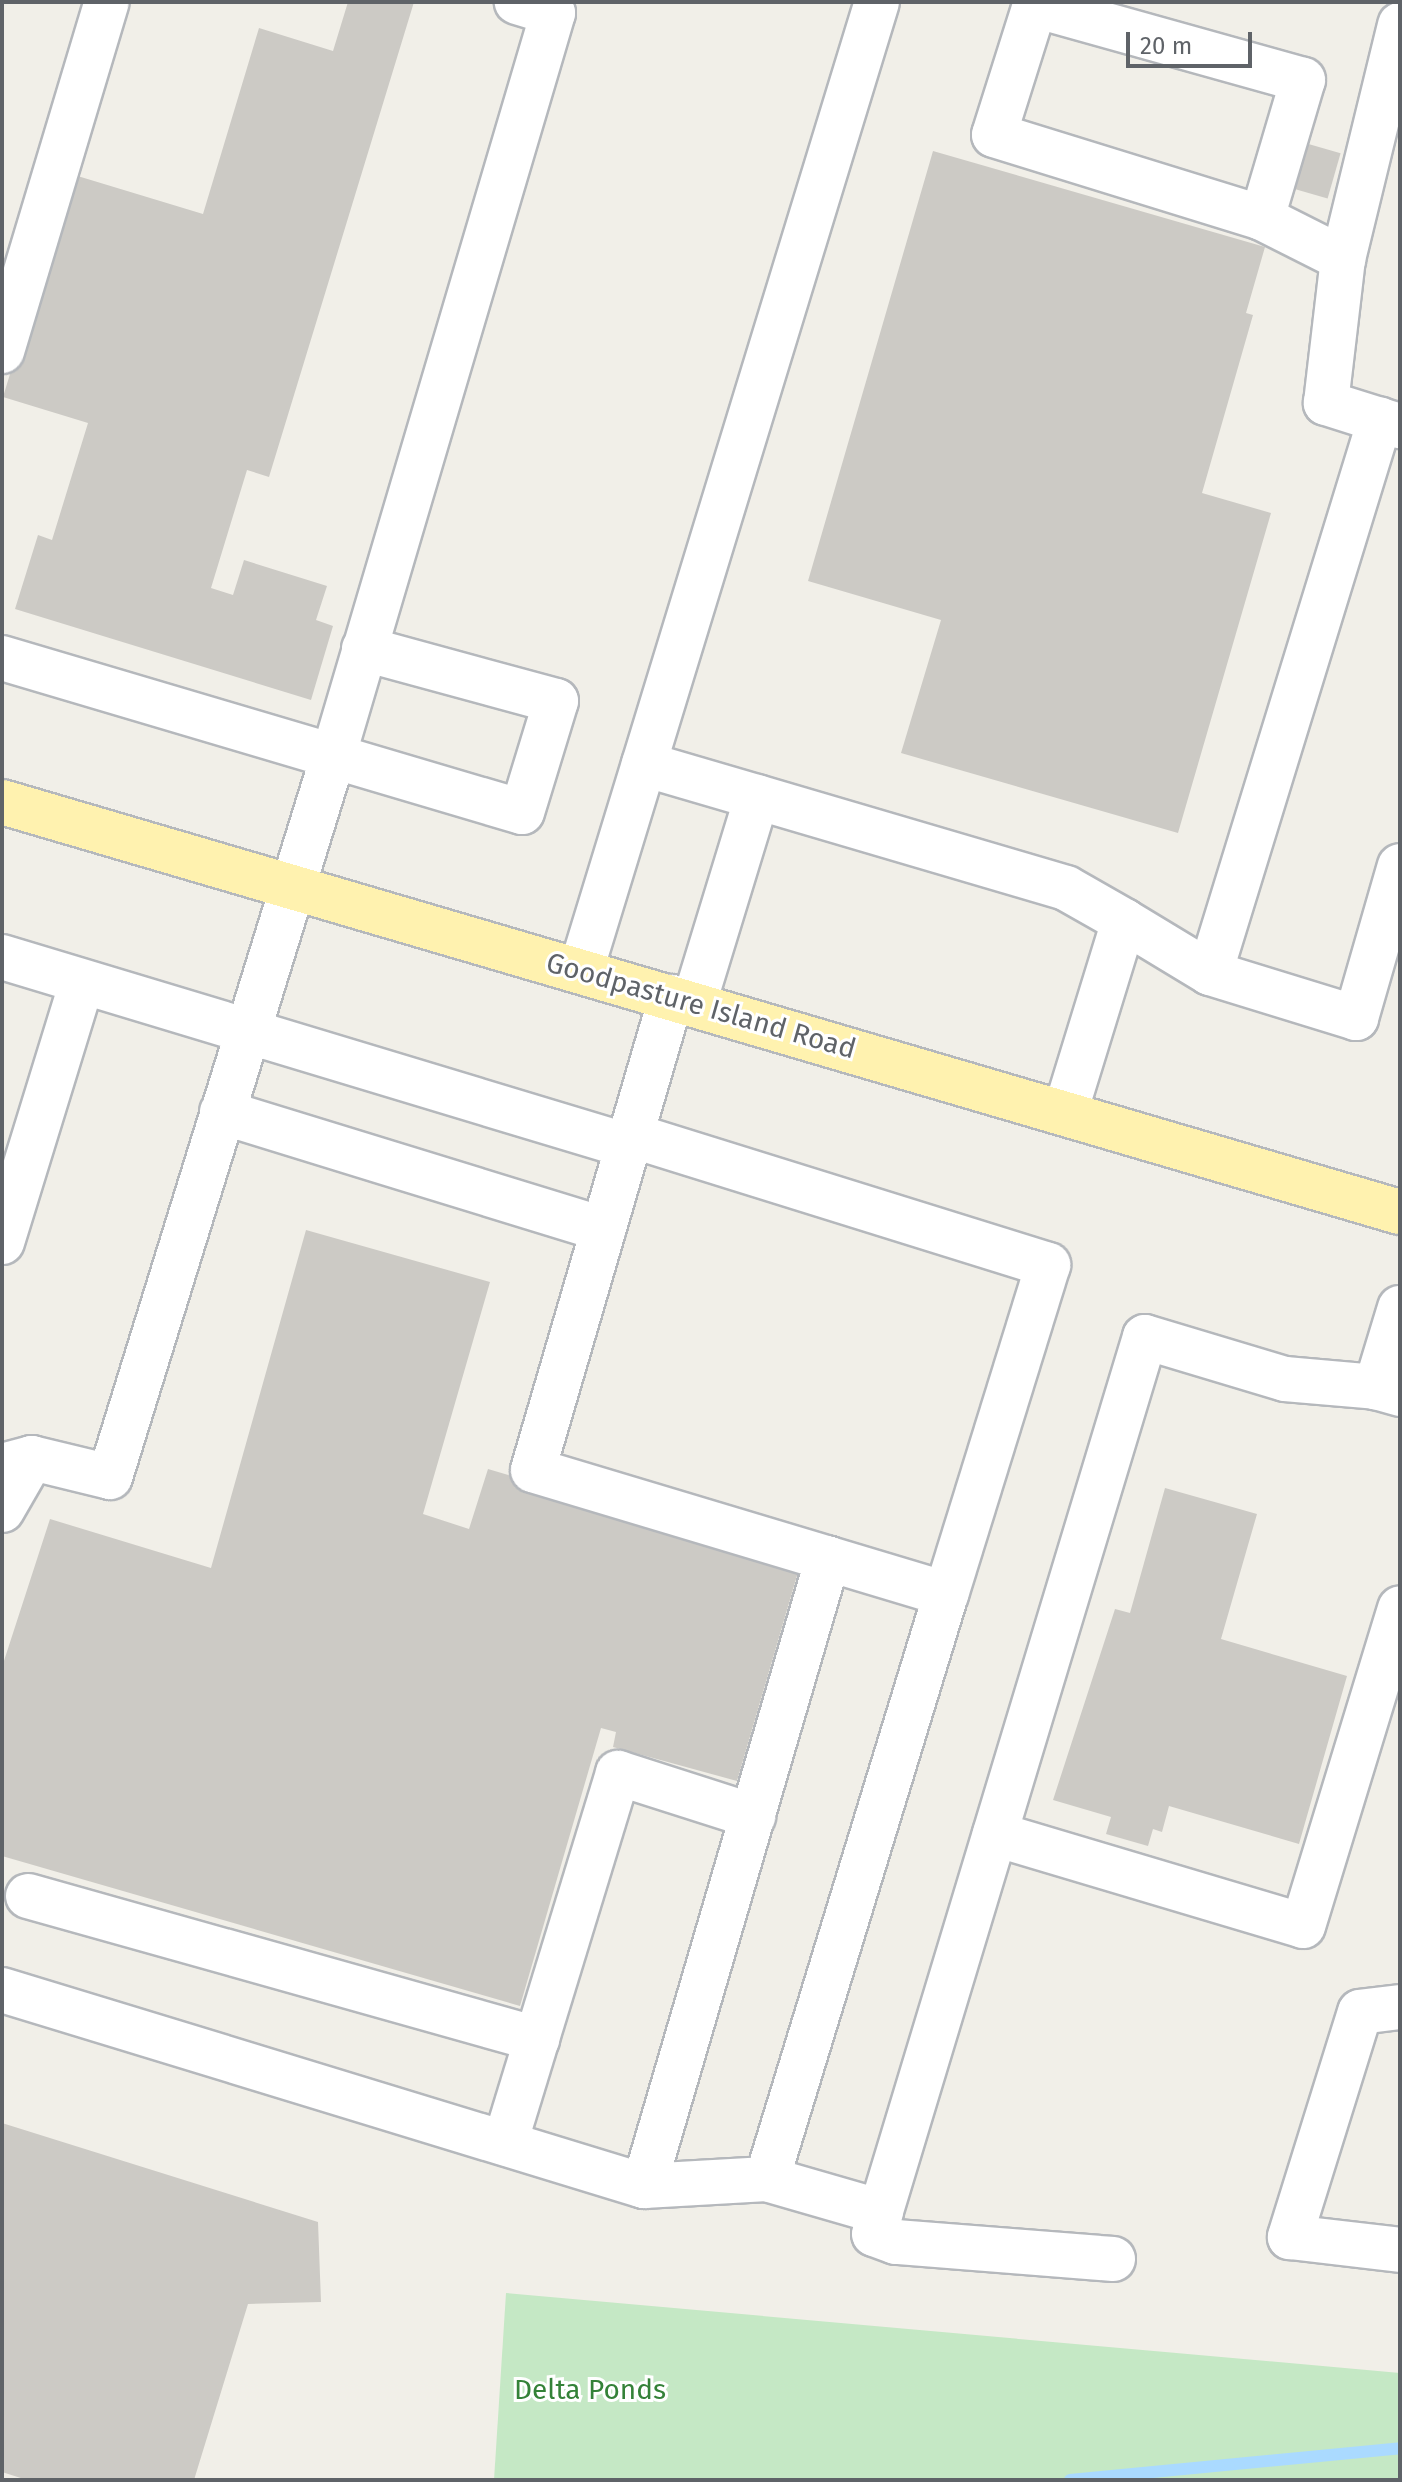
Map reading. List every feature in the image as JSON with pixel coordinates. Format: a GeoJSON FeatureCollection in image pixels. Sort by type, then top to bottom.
{"type":"FeatureCollection","features":[{"type":"Feature","properties":{"kind":"main road","name":"Goodpasture Island Road"},"geometry":{"type":"LineString","coordinates":[[2,802],[1400,1212]]}},
{"type":"Feature","properties":{"kind":"lane"},"geometry":{"type":"LineString","coordinates":[[2,351],[107,2]]}},
{"type":"Feature","properties":{"kind":"lane"},"geometry":{"type":"LineString","coordinates":[[2,1510],[17,1462],[110,1477],[333,757],[553,13],[517,2]]}},
{"type":"Feature","properties":{"kind":"lane"},"geometry":{"type":"LineString","coordinates":[[581,970],[877,2]]}},
{"type":"Feature","properties":{"kind":"lane"},"geometry":{"type":"LineString","coordinates":[[1262,218],[1303,80],[1035,5],[994,135],[1262,218],[1343,259]]}},
{"type":"Feature","properties":{"kind":"lane"},"geometry":{"type":"LineString","coordinates":[[1210,973],[1390,423],[1326,403],[1343,259],[1400,25]]}},
{"type":"Feature","properties":{"kind":"lane"},"geometry":{"type":"LineString","coordinates":[[2,658],[522,812],[556,701],[364,649]]}},
{"type":"Feature","properties":{"kind":"lane"},"geometry":{"type":"LineString","coordinates":[[644,764],[1066,888],[1210,973],[1356,1018],[1400,866]]}},
{"type":"Feature","properties":{"kind":"lane"},"geometry":{"type":"LineString","coordinates":[[757,797],[630,1141],[533,1470],[946,1594]]}},
{"type":"Feature","properties":{"kind":"lane"},"geometry":{"type":"LineString","coordinates":[[1065,1113],[1124,921]]}},
{"type":"Feature","properties":{"kind":"lane"},"geometry":{"type":"LineString","coordinates":[[2,957],[246,1032],[630,1141],[1048,1265],[767,2179]]}},
{"type":"Feature","properties":{"kind":"lane"},"geometry":{"type":"LineString","coordinates":[[2,1242],[82,982]]}},
{"type":"Feature","properties":{"kind":"lane"},"geometry":{"type":"LineString","coordinates":[[222,1112],[603,1229]]}},
{"type":"Feature","properties":{"kind":"lane"},"geometry":{"type":"LineString","coordinates":[[1113,2259],[896,2242],[874,2234],[1145,1337],[1285,1379],[1388,1390],[1400,1308]]}},
{"type":"Feature","properties":{"kind":"lane"},"geometry":{"type":"LineString","coordinates":[[644,2186],[828,1558]]}},
{"type":"Feature","properties":{"kind":"lane"},"geometry":{"type":"LineString","coordinates":[[995,1834],[1303,1926],[1400,1608]]}},
{"type":"Feature","properties":{"kind":"lane"},"geometry":{"type":"LineString","coordinates":[[505,2143],[618,1773],[753,1816]]}},
{"type":"Feature","properties":{"kind":"lane"},"geometry":{"type":"LineString","coordinates":[[28,1896],[537,2039]]}},
{"type":"Feature","properties":{"kind":"lane"},"geometry":{"type":"LineString","coordinates":[[2,1990],[644,2186],[767,2179],[881,2212]]}},
{"type":"Feature","properties":{"kind":"lane"},"geometry":{"type":"LineString","coordinates":[[1400,2007],[1360,2012],[1290,2237],[1400,2250]]}},
{"type":"Feature","properties":{"kind":"green space","name":"Delta Ponds"},"geometry":{"type":"Polygon","coordinates":[[[506,2293],[1400,2373],[1400,2480],[494,2480],[506,2293]]]}},
{"type":"Feature","properties":{"kind":"building"},"geometry":{"type":"Polygon","coordinates":[[[348,2],[414,2],[269,477],[247,470],[211,588],[233,595],[244,560],[327,586],[316,620],[333,626],[311,700],[15,609],[38,535],[52,540],[88,423],[3,397],[71,174],[203,214],[259,28],[333,51],[348,2]]]}},
{"type":"Feature","properties":{"kind":"building"},"geometry":{"type":"Polygon","coordinates":[[[1305,143],[1341,153],[1328,198],[1292,188],[1305,143]]]}},
{"type":"Feature","properties":{"kind":"building"},"geometry":{"type":"Polygon","coordinates":[[[933,151],[1265,247],[1246,313],[1253,315],[1202,493],[1271,513],[1178,833],[901,753],[941,620],[808,581],[933,151]]]}},
{"type":"Feature","properties":{"kind":"building"},"geometry":{"type":"Polygon","coordinates":[[[306,1230],[490,1282],[423,1514],[469,1529],[488,1469],[801,1562],[737,1781],[613,1747],[616,1732],[601,1728],[520,2006],[2,1856],[2,1667],[50,1519],[211,1568],[306,1230]]]}},
{"type":"Feature","properties":{"kind":"building"},"geometry":{"type":"Polygon","coordinates":[[[1165,1488],[1257,1514],[1221,1639],[1347,1676],[1299,1844],[1169,1806],[1162,1832],[1153,1829],[1148,1846],[1106,1834],[1111,1817],[1053,1800],[1115,1609],[1130,1613],[1165,1488]]]}},
{"type":"Feature","properties":{"kind":"building"},"geometry":{"type":"Polygon","coordinates":[[[2,2123],[318,2222],[321,2302],[248,2304],[194,2480],[27,2480],[2,2472],[2,2123]]]}},
{"type":"Feature","properties":{"kind":"waterway"},"geometry":{"type":"LineString","coordinates":[[1070,2480],[1400,2448]]}}]}
